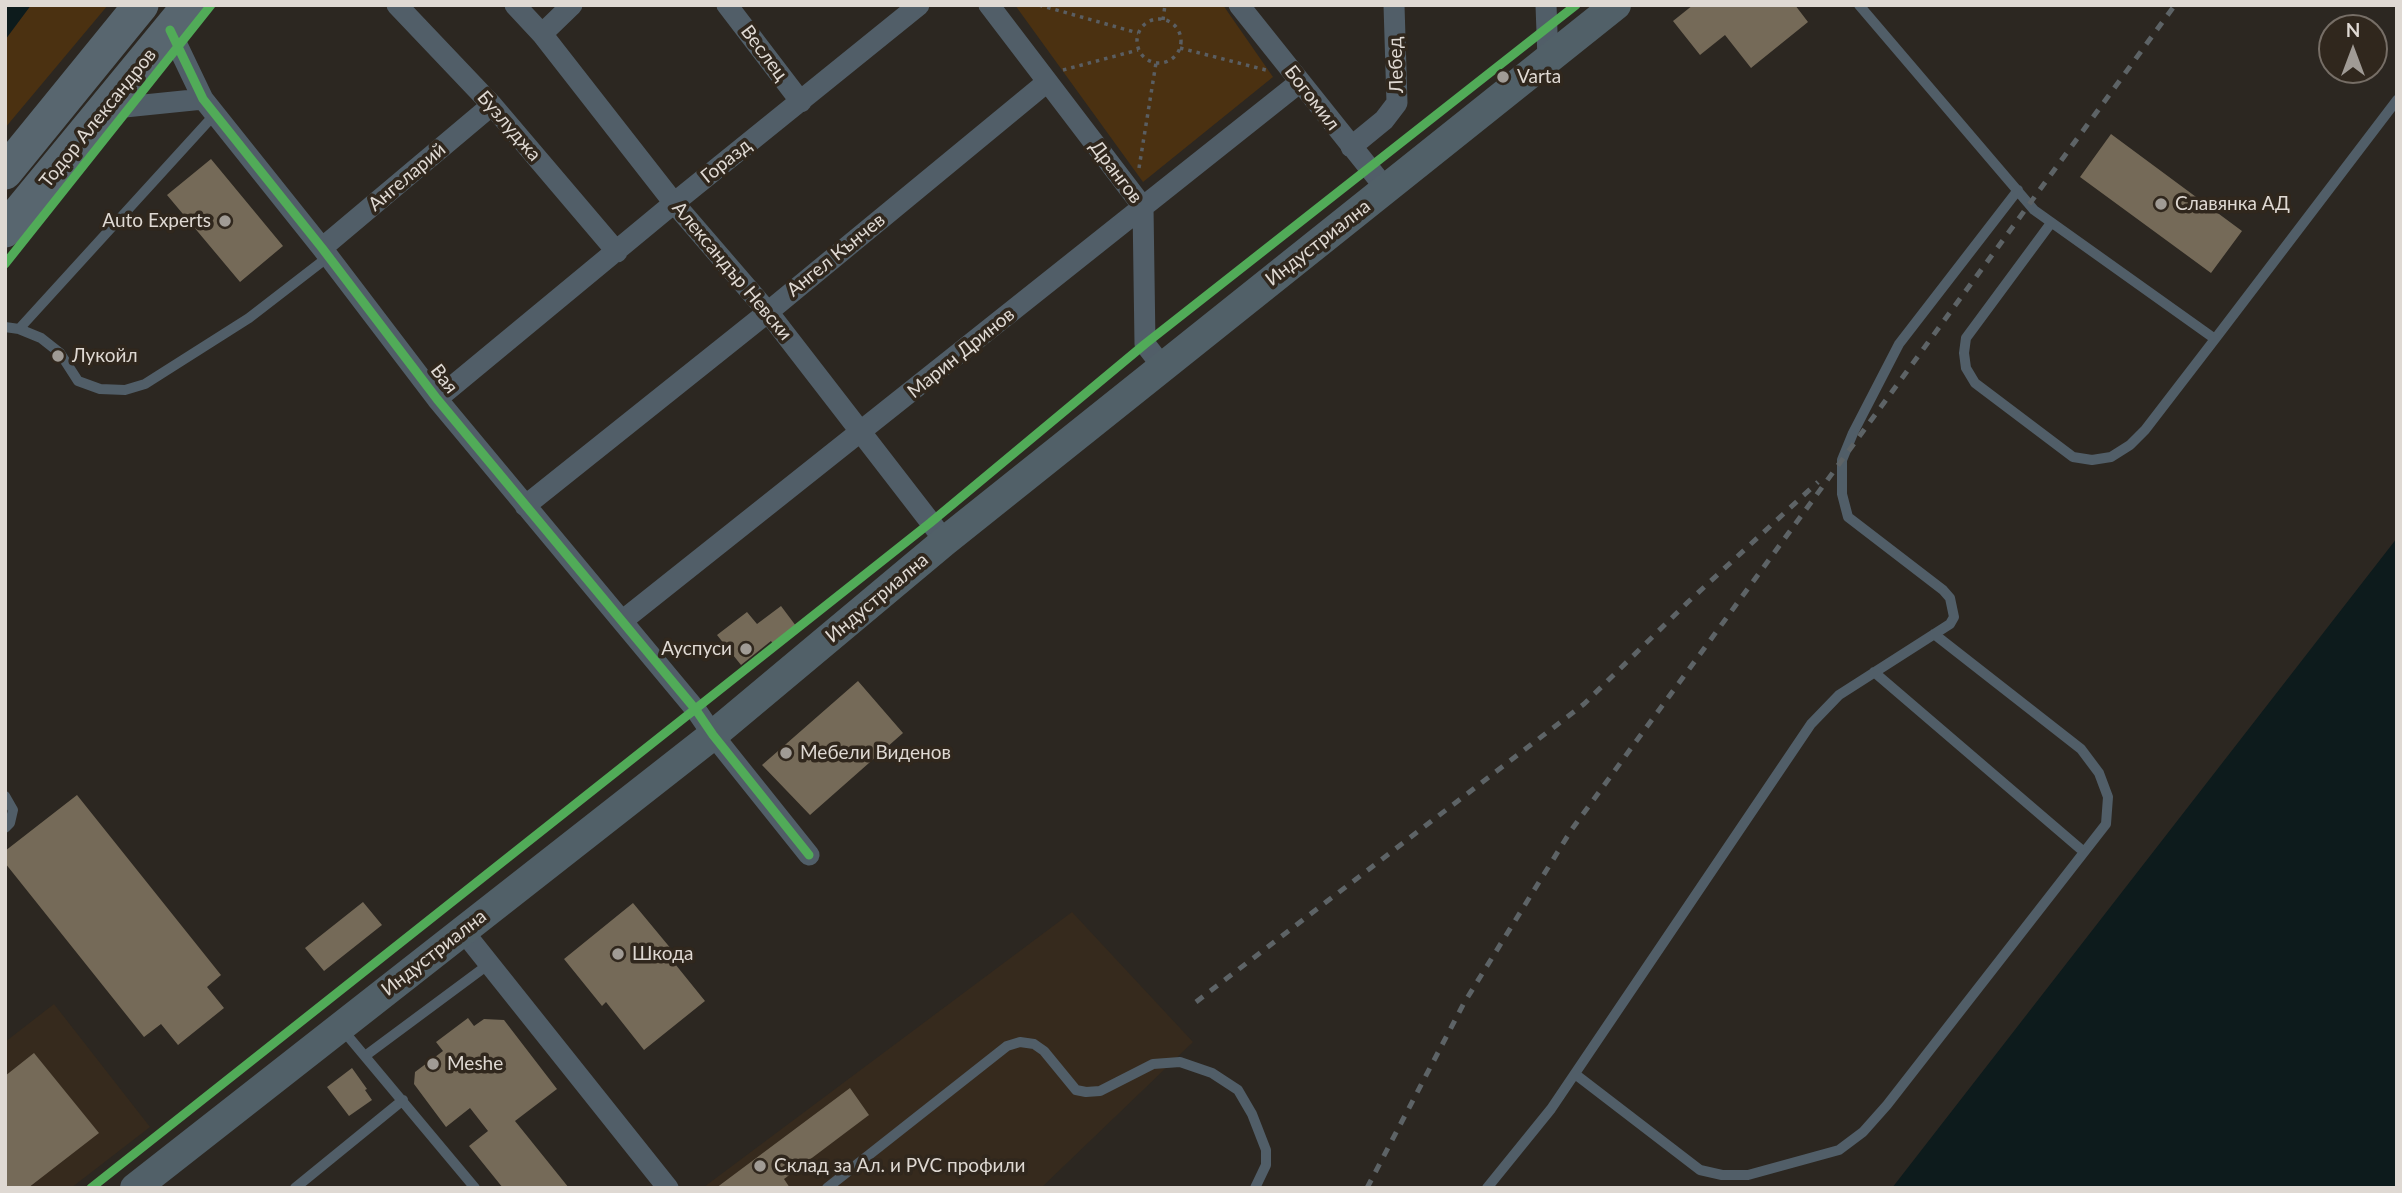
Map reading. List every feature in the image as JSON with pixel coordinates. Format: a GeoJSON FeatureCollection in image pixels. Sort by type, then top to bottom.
{"type":"FeatureCollection","features":[{"type":"Feature","properties":{"kind":"highway","name":"Тодор Александров"},"geometry":{"type":"LineString","coordinates":[[5,172],[141,5]]}},
{"type":"Feature","properties":{"kind":"highway","name":"Тодор Александров"},"geometry":{"type":"LineString","coordinates":[[5,230],[180,17]]}},
{"type":"Feature","properties":{"kind":"main road","name":"Индустриална"},"geometry":{"type":"LineString","coordinates":[[135,1188],[713,735],[945,541],[1616,5]]}},
{"type":"Feature","properties":{"kind":"street","name":"Бузлуджа"},"geometry":{"type":"LineString","coordinates":[[397,5],[492,105],[617,252]]}},
{"type":"Feature","properties":{"kind":"street","name":"Александър Невски"},"geometry":{"type":"LineString","coordinates":[[515,5],[542,34],[674,203],[768,312],[945,541]]}},
{"type":"Feature","properties":{"kind":"street"},"geometry":{"type":"LineString","coordinates":[[542,34],[572,5]]}},
{"type":"Feature","properties":{"kind":"street","name":"Веслец"},"geometry":{"type":"LineString","coordinates":[[727,5],[801,102]]}},
{"type":"Feature","properties":{"kind":"street","name":"Дрангов"},"geometry":{"type":"LineString","coordinates":[[989,5],[1139,201],[1145,344],[1162,366]]}},
{"type":"Feature","properties":{"kind":"street","name":"Богомил"},"geometry":{"type":"LineString","coordinates":[[1240,5],[1386,190]]}},
{"type":"Feature","properties":{"kind":"street","name":"Лебед"},"geometry":{"type":"LineString","coordinates":[[1352,147],[1384,120],[1397,103],[1394,5]]}},
{"type":"Feature","properties":{"kind":"street"},"geometry":{"type":"LineString","coordinates":[[1546,5],[1548,59]]}},
{"type":"Feature","properties":{"kind":"street","name":"Горазд"},"geometry":{"type":"LineString","coordinates":[[437,399],[917,6]]}},
{"type":"Feature","properties":{"kind":"street","name":"Вая"},"geometry":{"type":"LineString","coordinates":[[180,17],[209,106],[437,399],[696,710],[809,855]]}},
{"type":"Feature","properties":{"kind":"street","name":"Ангел Кънчев"},"geometry":{"type":"LineString","coordinates":[[526,506],[768,312],[1045,79]]}},
{"type":"Feature","properties":{"kind":"street","name":"Марин Дринов"},"geometry":{"type":"LineString","coordinates":[[622,621],[862,432],[1139,201],[1298,80]]}},
{"type":"Feature","properties":{"kind":"street","name":"Ангеларий"},"geometry":{"type":"LineString","coordinates":[[325,253],[492,105]]}},
{"type":"Feature","properties":{"kind":"street"},"geometry":{"type":"LineString","coordinates":[[105,109],[209,106]]}},
{"type":"Feature","properties":{"kind":"street"},"geometry":{"type":"LineString","coordinates":[[463,931],[668,1188]]}},
{"type":"Feature","properties":{"kind":"lane"},"geometry":{"type":"LineString","coordinates":[[1859,5],[2034,209],[2215,339]]}},
{"type":"Feature","properties":{"kind":"lane"},"geometry":{"type":"LineString","coordinates":[[2050,223],[1965,338],[1966,368],[1975,383],[2073,457],[2092,460],[2111,457],[2130,445],[2145,430],[2397,100]]}},
{"type":"Feature","properties":{"kind":"lane"},"geometry":{"type":"LineString","coordinates":[[19,329],[209,106]]}},
{"type":"Feature","properties":{"kind":"lane"},"geometry":{"type":"LineString","coordinates":[[1487,1188],[1551,1109],[1811,724],[1839,695],[1950,624],[1954,617],[1950,598],[1848,517],[1842,494],[1842,460],[1899,344],[2018,190]]}},
{"type":"Feature","properties":{"kind":"lane"},"geometry":{"type":"LineString","coordinates":[[5,327],[19,329],[41,338],[60,353],[78,381],[100,389],[125,390],[145,384],[249,318],[325,253]]}},
{"type":"Feature","properties":{"kind":"lane"},"geometry":{"type":"LineString","coordinates":[[1575,1074],[1700,1170],[1722,1175],[1748,1175],[1839,1150],[1863,1132],[1887,1105],[2106,824],[2108,797],[2099,772],[2081,749],[1934,634]]}},
{"type":"Feature","properties":{"kind":"lane"},"geometry":{"type":"LineString","coordinates":[[1874,672],[2084,852]]}},
{"type":"Feature","properties":{"kind":"lane"},"geometry":{"type":"LineString","coordinates":[[5,796],[13,810],[10,823],[5,828]]}},
{"type":"Feature","properties":{"kind":"lane"},"geometry":{"type":"LineString","coordinates":[[365,1056],[489,964]]}},
{"type":"Feature","properties":{"kind":"lane"},"geometry":{"type":"LineString","coordinates":[[339,1026],[475,1188]]}},
{"type":"Feature","properties":{"kind":"lane"},"geometry":{"type":"LineString","coordinates":[[827,1188],[1007,1046],[1020,1042],[1034,1044],[1044,1051],[1076,1090],[1086,1092],[1100,1091],[1153,1064],[1180,1062],[1212,1073],[1238,1090],[1252,1114],[1266,1150],[1266,1165],[1255,1188]]}},
{"type":"Feature","properties":{"kind":"lane"},"geometry":{"type":"LineString","coordinates":[[295,1188],[403,1100]]}},
{"type":"Feature","properties":{"kind":"path"},"geometry":{"type":"LineString","coordinates":[[1040,5],[1138,33]]}},
{"type":"Feature","properties":{"kind":"path"},"geometry":{"type":"LineString","coordinates":[[1163,20],[1165,5]]}},
{"type":"Feature","properties":{"kind":"path"},"geometry":{"type":"LineString","coordinates":[[1163,20],[1170,22],[1180,33],[1180,48],[1171,60],[1156,63],[1144,58],[1138,50],[1138,33],[1149,21],[1163,20]]}},
{"type":"Feature","properties":{"kind":"path"},"geometry":{"type":"LineString","coordinates":[[1180,48],[1298,80]]}},
{"type":"Feature","properties":{"kind":"path"},"geometry":{"type":"LineString","coordinates":[[1045,79],[1138,50]]}},
{"type":"Feature","properties":{"kind":"path"},"geometry":{"type":"LineString","coordinates":[[1139,201],[1156,63]]}},
{"type":"Feature","properties":{"kind":"shaded area"},"geometry":{"type":"Polygon","coordinates":[[[5,5],[31,5],[5,40],[5,5]]]}},
{"type":"Feature","properties":{"kind":"shaded area"},"geometry":{"type":"Polygon","coordinates":[[[31,5],[108,5],[5,128],[5,40],[31,5]]]}},
{"type":"Feature","properties":{"kind":"shaded area"},"geometry":{"type":"Polygon","coordinates":[[[1015,5],[1223,5],[1273,77],[1143,182],[1015,5]]]}},
{"type":"Feature","properties":{"kind":"shaded area"},"geometry":{"type":"Polygon","coordinates":[[[2397,538],[2397,1188],[1892,1188],[2397,538]]]}},
{"type":"Feature","properties":{"kind":"shaded area"},"geometry":{"type":"Polygon","coordinates":[[[1072,912],[1193,1042],[1041,1188],[704,1187],[1072,912]]]}},
{"type":"Feature","properties":{"kind":"shaded area"},"geometry":{"type":"Polygon","coordinates":[[[54,1004],[150,1127],[71,1188],[5,1188],[5,1042],[54,1004]]]}},
{"type":"Feature","properties":{"kind":"building"},"geometry":{"type":"Polygon","coordinates":[[[1693,5],[1795,5],[1808,22],[1751,68],[1725,35],[1700,55],[1673,21],[1693,5]]]}},
{"type":"Feature","properties":{"kind":"building","name":"Славянка АД"},"geometry":{"type":"Polygon","coordinates":[[[2111,134],[2242,231],[2211,273],[2080,177],[2111,134]]]}},
{"type":"Feature","properties":{"kind":"building","name":"Auto Experts"},"geometry":{"type":"Polygon","coordinates":[[[211,159],[283,246],[240,282],[167,195],[211,159]]]}},
{"type":"Feature","properties":{"kind":"building"},"geometry":{"type":"Polygon","coordinates":[[[781,606],[796,626],[773,644],[771,641],[741,665],[717,635],[747,612],[757,624],[781,606]]]}},
{"type":"Feature","properties":{"kind":"building"},"geometry":{"type":"Polygon","coordinates":[[[858,681],[903,733],[810,815],[762,765],[858,681]]]}},
{"type":"Feature","properties":{"kind":"building"},"geometry":{"type":"Polygon","coordinates":[[[77,795],[221,975],[207,987],[224,1008],[178,1045],[161,1024],[144,1037],[5,863],[5,851],[77,795]]]}},
{"type":"Feature","properties":{"kind":"building"},"geometry":{"type":"Polygon","coordinates":[[[363,902],[382,925],[324,971],[305,948],[363,902]]]}},
{"type":"Feature","properties":{"kind":"building"},"geometry":{"type":"Polygon","coordinates":[[[633,903],[672,950],[667,954],[705,1001],[644,1050],[606,1002],[602,1006],[564,959],[633,903]]]}},
{"type":"Feature","properties":{"kind":"building"},"geometry":{"type":"Polygon","coordinates":[[[468,1018],[474,1026],[484,1019],[504,1020],[557,1089],[515,1121],[569,1188],[503,1188],[469,1146],[488,1131],[470,1108],[446,1127],[414,1084],[415,1072],[443,1051],[436,1042],[468,1018]]]}},
{"type":"Feature","properties":{"kind":"building"},"geometry":{"type":"Polygon","coordinates":[[[34,1053],[99,1133],[28,1188],[5,1188],[5,1076],[34,1053]]]}},
{"type":"Feature","properties":{"kind":"building"},"geometry":{"type":"Polygon","coordinates":[[[352,1068],[372,1100],[349,1116],[327,1087],[352,1068]]]}},
{"type":"Feature","properties":{"kind":"building"},"geometry":{"type":"Polygon","coordinates":[[[850,1088],[869,1115],[784,1179],[790,1188],[716,1188],[850,1088]]]}},
{"type":"Feature","properties":{"kind":"railway"},"geometry":{"type":"LineString","coordinates":[[1367,1188],[1464,1003],[1572,829],[2175,5]]}},
{"type":"Feature","properties":{"kind":"railway"},"geometry":{"type":"LineString","coordinates":[[1196,1002],[1584,704],[1688,602],[1818,482]]}},
{"type":"Feature","properties":{"kind":"cycle path"},"geometry":{"type":"LineString","coordinates":[[5,264],[211,5]]}},
{"type":"Feature","properties":{"kind":"cycle path"},"geometry":{"type":"LineString","coordinates":[[91,1188],[930,523],[1145,344],[1576,5]]}},
{"type":"Feature","properties":{"kind":"cycle path"},"geometry":{"type":"LineString","coordinates":[[170,30],[203,99],[322,248],[437,399],[696,710],[809,855]]}},
{"type":"Feature","properties":{"kind":"place","name":"Varta"},"geometry":{"type":"Point","coordinates":[1503,77]}},
{"type":"Feature","properties":{"kind":"place","name":"Славянка АД"},"geometry":{"type":"Point","coordinates":[2161,204]}},
{"type":"Feature","properties":{"kind":"place","name":"Auto Experts"},"geometry":{"type":"Point","coordinates":[225,221]}},
{"type":"Feature","properties":{"kind":"place","name":"Лукойл"},"geometry":{"type":"Point","coordinates":[58,356]}},
{"type":"Feature","properties":{"kind":"place","name":"Ауспуси"},"geometry":{"type":"Point","coordinates":[746,649]}},
{"type":"Feature","properties":{"kind":"place","name":"Мебели Виденов"},"geometry":{"type":"Point","coordinates":[786,753]}},
{"type":"Feature","properties":{"kind":"place","name":"Шкода"},"geometry":{"type":"Point","coordinates":[618,954]}},
{"type":"Feature","properties":{"kind":"place","name":"Meshe"},"geometry":{"type":"Point","coordinates":[433,1064]}},
{"type":"Feature","properties":{"kind":"place","name":"Склад за Ал. и PVC профили"},"geometry":{"type":"Point","coordinates":[760,1166]}}]}
